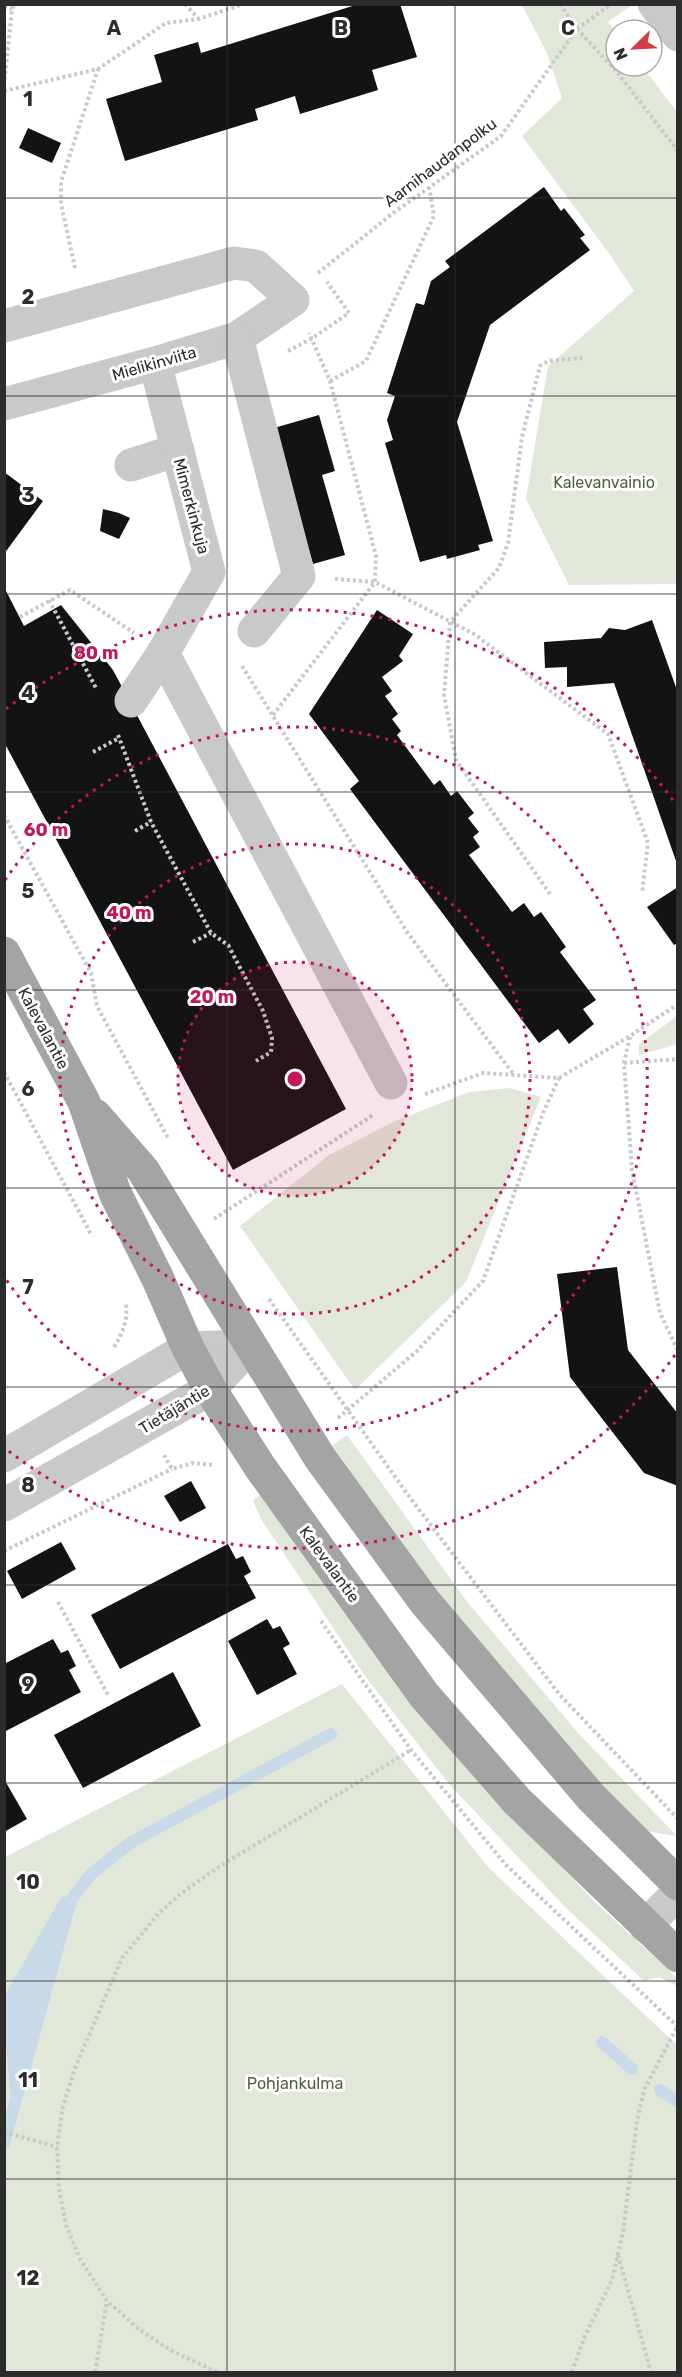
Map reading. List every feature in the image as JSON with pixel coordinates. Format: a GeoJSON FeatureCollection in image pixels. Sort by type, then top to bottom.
{"type":"FeatureCollection","features":[{"type":"Feature","properties":{"kind":"main road","name":"Kalevalantie"},"geometry":{"type":"LineString","coordinates":[[4,953],[84,1102],[115,1193],[158,1279],[188,1348],[210,1389],[260,1467],[424,1695],[517,1800],[678,1956]]}},
{"type":"Feature","properties":{"kind":"main road","name":"Kalevalantie"},"geometry":{"type":"LineString","coordinates":[[84,1102],[143,1170],[321,1458],[425,1602],[591,1797],[678,1884]]}},
{"type":"Feature","properties":{"kind":"street"},"geometry":{"type":"LineString","coordinates":[[654,4],[678,34]]}},
{"type":"Feature","properties":{"kind":"street"},"geometry":{"type":"LineString","coordinates":[[4,326],[234,263],[256,266],[293,300]]}},
{"type":"Feature","properties":{"kind":"street","name":"Mielikinviita"},"geometry":{"type":"LineString","coordinates":[[4,404],[237,338],[293,300]]}},
{"type":"Feature","properties":{"kind":"street"},"geometry":{"type":"LineString","coordinates":[[237,338],[299,576],[254,631]]}},
{"type":"Feature","properties":{"kind":"street","name":"Mimerkinkuja"},"geometry":{"type":"LineString","coordinates":[[123,715],[163,653],[209,572],[155,363]]}},
{"type":"Feature","properties":{"kind":"street"},"geometry":{"type":"LineString","coordinates":[[131,465],[177,450]]}},
{"type":"Feature","properties":{"kind":"street"},"geometry":{"type":"LineString","coordinates":[[163,653],[385,1097]]}},
{"type":"Feature","properties":{"kind":"street"},"geometry":{"type":"LineString","coordinates":[[4,1456],[188,1348],[250,1346]]}},
{"type":"Feature","properties":{"kind":"street","name":"Tietäjäntie"},"geometry":{"type":"LineString","coordinates":[[4,1505],[210,1389],[250,1346]]}},
{"type":"Feature","properties":{"kind":"street"},"geometry":{"type":"LineString","coordinates":[[645,1926],[678,1893]]}},
{"type":"Feature","properties":{"kind":"path"},"geometry":{"type":"LineString","coordinates":[[185,4],[199,19]]}},
{"type":"Feature","properties":{"kind":"path"},"geometry":{"type":"LineString","coordinates":[[4,91],[98,69],[166,23],[199,19],[243,4]]}},
{"type":"Feature","properties":{"kind":"path"},"geometry":{"type":"LineString","coordinates":[[560,4],[577,29],[617,72],[678,151]]}},
{"type":"Feature","properties":{"kind":"path","name":"Aarnihaudanpolku"},"geometry":{"type":"LineString","coordinates":[[293,300],[310,279],[392,214],[501,136],[577,29],[611,4]]}},
{"type":"Feature","properties":{"kind":"path"},"geometry":{"type":"LineString","coordinates":[[4,7],[14,7],[4,86]]}},
{"type":"Feature","properties":{"kind":"path"},"geometry":{"type":"LineString","coordinates":[[84,304],[61,204],[61,182],[98,69]]}},
{"type":"Feature","properties":{"kind":"path"},"geometry":{"type":"LineString","coordinates":[[330,381],[366,361],[434,216],[429,187]]}},
{"type":"Feature","properties":{"kind":"path"},"geometry":{"type":"LineString","coordinates":[[273,715],[375,582],[376,556],[330,381],[293,300]]}},
{"type":"Feature","properties":{"kind":"path"},"geometry":{"type":"LineString","coordinates":[[550,894],[456,760],[444,695],[450,622],[499,568],[508,543],[522,437],[540,366],[548,361],[582,358]]}},
{"type":"Feature","properties":{"kind":"path"},"geometry":{"type":"LineString","coordinates":[[299,576],[375,582],[474,634],[608,734],[648,843],[642,893]]}},
{"type":"Feature","properties":{"kind":"path"},"geometry":{"type":"LineString","coordinates":[[20,617],[70,590],[163,653]]}},
{"type":"Feature","properties":{"kind":"path"},"geometry":{"type":"LineString","coordinates":[[50,600],[96,689]]}},
{"type":"Feature","properties":{"kind":"path"},"geometry":{"type":"LineString","coordinates":[[241,665],[407,932],[514,1075]]}},
{"type":"Feature","properties":{"kind":"path"},"geometry":{"type":"LineString","coordinates":[[123,715],[119,738],[151,822],[211,933],[228,945],[263,1011],[272,1038],[271,1052],[256,1061]]}},
{"type":"Feature","properties":{"kind":"path"},"geometry":{"type":"LineString","coordinates":[[93,752],[119,738]]}},
{"type":"Feature","properties":{"kind":"path"},"geometry":{"type":"LineString","coordinates":[[4,814],[91,973],[97,1006],[173,1149]]}},
{"type":"Feature","properties":{"kind":"path"},"geometry":{"type":"LineString","coordinates":[[135,831],[151,822]]}},
{"type":"Feature","properties":{"kind":"path"},"geometry":{"type":"LineString","coordinates":[[193,942],[211,933]]}},
{"type":"Feature","properties":{"kind":"path"},"geometry":{"type":"LineString","coordinates":[[420,1096],[483,1073],[559,1078],[630,1036],[678,1004]]}},
{"type":"Feature","properties":{"kind":"path"},"geometry":{"type":"LineString","coordinates":[[630,1036],[624,1063],[632,1170],[660,1313],[678,1351]]}},
{"type":"Feature","properties":{"kind":"path"},"geometry":{"type":"LineString","coordinates":[[624,1063],[678,1059]]}},
{"type":"Feature","properties":{"kind":"path"},"geometry":{"type":"LineString","coordinates":[[4,1072],[92,1237]]}},
{"type":"Feature","properties":{"kind":"path"},"geometry":{"type":"LineString","coordinates":[[349,1411],[417,1351],[483,1281],[543,1113],[559,1078]]}},
{"type":"Feature","properties":{"kind":"path"},"geometry":{"type":"LineString","coordinates":[[217,1227],[212,1220],[385,1097]]}},
{"type":"Feature","properties":{"kind":"path"},"geometry":{"type":"LineString","coordinates":[[267,1297],[408,1495],[559,1694],[678,1819]]}},
{"type":"Feature","properties":{"kind":"path"},"geometry":{"type":"LineString","coordinates":[[124,1385],[108,1355],[121,1337],[128,1317],[125,1298]]}},
{"type":"Feature","properties":{"kind":"path"},"geometry":{"type":"LineString","coordinates":[[147,1426],[172,1469]]}},
{"type":"Feature","properties":{"kind":"path"},"geometry":{"type":"LineString","coordinates":[[4,1551],[172,1469],[194,1463],[211,1464],[222,1468]]}},
{"type":"Feature","properties":{"kind":"path"},"geometry":{"type":"LineString","coordinates":[[58,1602],[108,1695]]}},
{"type":"Feature","properties":{"kind":"path"},"geometry":{"type":"LineString","coordinates":[[217,2373],[172,2351],[140,2330],[107,2301],[80,2259],[66,2225],[59,2189],[57,2147],[63,2106],[96,2017],[122,1958],[159,1913],[183,1892],[220,1866],[411,1750]]}},
{"type":"Feature","properties":{"kind":"path"},"geometry":{"type":"LineString","coordinates":[[572,2373],[584,2338],[612,2280],[623,2232],[637,2121],[644,2090],[677,2027]]}},
{"type":"Feature","properties":{"kind":"path"},"geometry":{"type":"LineString","coordinates":[[4,2132],[57,2147]]}},
{"type":"Feature","properties":{"kind":"path"},"geometry":{"type":"LineString","coordinates":[[618,2255],[651,2373]]}},
{"type":"Feature","properties":{"kind":"path"},"geometry":{"type":"LineString","coordinates":[[95,2373],[107,2301]]}},
{"type":"Feature","properties":{"kind":"green space","name":"Kalevanvainio"},"geometry":{"type":"Polygon","coordinates":[[[522,5],[632,5],[614,18],[604,18],[604,78],[651,78],[677,112],[677,584],[569,585],[526,499],[548,366],[634,291],[522,136],[562,98],[547,53],[522,5]]]}},
{"type":"Feature","properties":{"kind":"green space"},"geometry":{"type":"Polygon","coordinates":[[[677,1016],[677,1044],[639,1055],[639,1044],[677,1016]]]}},
{"type":"Feature","properties":{"kind":"green space"},"geometry":{"type":"Polygon","coordinates":[[[510,1088],[541,1097],[466,1282],[355,1390],[240,1226],[329,1155],[393,1122],[469,1092],[510,1088]]]}},
{"type":"Feature","properties":{"kind":"green space"},"geometry":{"type":"Polygon","coordinates":[[[347,1435],[468,1603],[579,1734],[677,1836],[645,1831],[560,1747],[448,1615],[329,1448],[347,1435]]]}},
{"type":"Feature","properties":{"kind":"green space"},"geometry":{"type":"Polygon","coordinates":[[[263,1492],[519,1822],[596,1903],[677,1978],[677,1986],[659,1977],[644,1981],[564,1906],[449,1784],[365,1676],[261,1519],[253,1501],[263,1492]]]}},
{"type":"Feature","properties":{"kind":"green space","name":"Pohjankulma"},"geometry":{"type":"Polygon","coordinates":[[[342,1684],[489,1868],[677,2045],[677,2372],[5,2372],[5,1857],[342,1684]]]}},
{"type":"Feature","properties":{"kind":"water"},"geometry":{"type":"Polygon","coordinates":[[[62,1896],[71,1900],[12,2113],[5,2033],[5,1995],[62,1896]]]}},
{"type":"Feature","properties":{"kind":"building"},"geometry":{"type":"Polygon","coordinates":[[[359,4],[400,4],[417,57],[372,70],[378,90],[300,114],[295,96],[255,109],[258,120],[125,161],[106,99],[162,82],[154,55],[198,42],[201,53],[359,4]]]}},
{"type":"Feature","properties":{"kind":"building"},"geometry":{"type":"Polygon","coordinates":[[[28,128],[61,143],[52,163],[19,148],[28,128]]]}},
{"type":"Feature","properties":{"kind":"building"},"geometry":{"type":"Polygon","coordinates":[[[544,187],[561,211],[564,208],[585,235],[580,238],[590,250],[490,325],[457,422],[493,541],[478,545],[480,550],[447,559],[446,555],[420,562],[385,443],[393,440],[387,420],[395,396],[387,393],[416,303],[424,305],[431,281],[450,267],[445,261],[544,187]]]}},
{"type":"Feature","properties":{"kind":"building"},"geometry":{"type":"Polygon","coordinates":[[[319,415],[335,471],[322,475],[345,555],[313,564],[274,428],[319,415]]]}},
{"type":"Feature","properties":{"kind":"building"},"geometry":{"type":"Polygon","coordinates":[[[4,472],[43,501],[4,554],[4,472]]]}},
{"type":"Feature","properties":{"kind":"building"},"geometry":{"type":"Polygon","coordinates":[[[103,509],[130,518],[119,539],[100,531],[103,509]]]}},
{"type":"Feature","properties":{"kind":"building"},"geometry":{"type":"Polygon","coordinates":[[[4,587],[24,626],[61,605],[113,670],[346,1109],[233,1170],[4,742],[4,587]]]}},
{"type":"Feature","properties":{"kind":"building"},"geometry":{"type":"Polygon","coordinates":[[[377,610],[413,634],[399,656],[403,661],[382,677],[392,691],[385,696],[398,714],[392,719],[401,731],[397,735],[434,785],[440,780],[451,796],[457,791],[474,813],[468,818],[479,832],[473,837],[480,847],[469,855],[512,912],[524,903],[534,917],[541,912],[566,947],[560,952],[596,1000],[583,1009],[594,1024],[569,1044],[558,1029],[539,1043],[350,789],[359,781],[309,714],[377,610]]]}},
{"type":"Feature","properties":{"kind":"building"},"geometry":{"type":"Polygon","coordinates":[[[652,620],[678,693],[677,864],[614,683],[567,687],[567,667],[545,668],[544,642],[601,638],[609,628],[625,630],[652,620]]]}},
{"type":"Feature","properties":{"kind":"building"},"geometry":{"type":"Polygon","coordinates":[[[678,887],[678,943],[674,945],[647,907],[678,887]]]}},
{"type":"Feature","properties":{"kind":"building"},"geometry":{"type":"Polygon","coordinates":[[[617,1267],[628,1350],[678,1414],[678,1486],[644,1473],[570,1377],[557,1274],[617,1267]]]}},
{"type":"Feature","properties":{"kind":"building"},"geometry":{"type":"Polygon","coordinates":[[[191,1481],[206,1508],[180,1522],[164,1496],[191,1481]]]}},
{"type":"Feature","properties":{"kind":"building"},"geometry":{"type":"Polygon","coordinates":[[[61,1542],[76,1569],[22,1599],[7,1571],[61,1542]]]}},
{"type":"Feature","properties":{"kind":"building"},"geometry":{"type":"Polygon","coordinates":[[[228,1544],[236,1559],[243,1556],[251,1572],[244,1576],[256,1598],[120,1669],[91,1615],[228,1544]]]}},
{"type":"Feature","properties":{"kind":"building"},"geometry":{"type":"Polygon","coordinates":[[[267,1619],[273,1629],[280,1626],[290,1644],[283,1648],[297,1674],[257,1695],[228,1641],[267,1619]]]}},
{"type":"Feature","properties":{"kind":"building"},"geometry":{"type":"Polygon","coordinates":[[[53,1639],[61,1653],[68,1650],[76,1666],[69,1670],[81,1692],[4,1732],[4,1664],[53,1639]]]}},
{"type":"Feature","properties":{"kind":"building"},"geometry":{"type":"Polygon","coordinates":[[[173,1672],[201,1726],[83,1788],[54,1735],[173,1672]]]}},
{"type":"Feature","properties":{"kind":"building"},"geometry":{"type":"Polygon","coordinates":[[[4,1779],[27,1819],[4,1832],[4,1779]]]}},
{"type":"Feature","properties":{"kind":"waterway"},"geometry":{"type":"LineString","coordinates":[[4,2143],[71,1900],[91,1874],[130,1843],[331,1734]]}},
{"type":"Feature","properties":{"kind":"waterway"},"geometry":{"type":"LineString","coordinates":[[602,2042],[632,2069]]}},
{"type":"Feature","properties":{"kind":"waterway"},"geometry":{"type":"LineString","coordinates":[[660,2090],[678,2102]]}}]}
